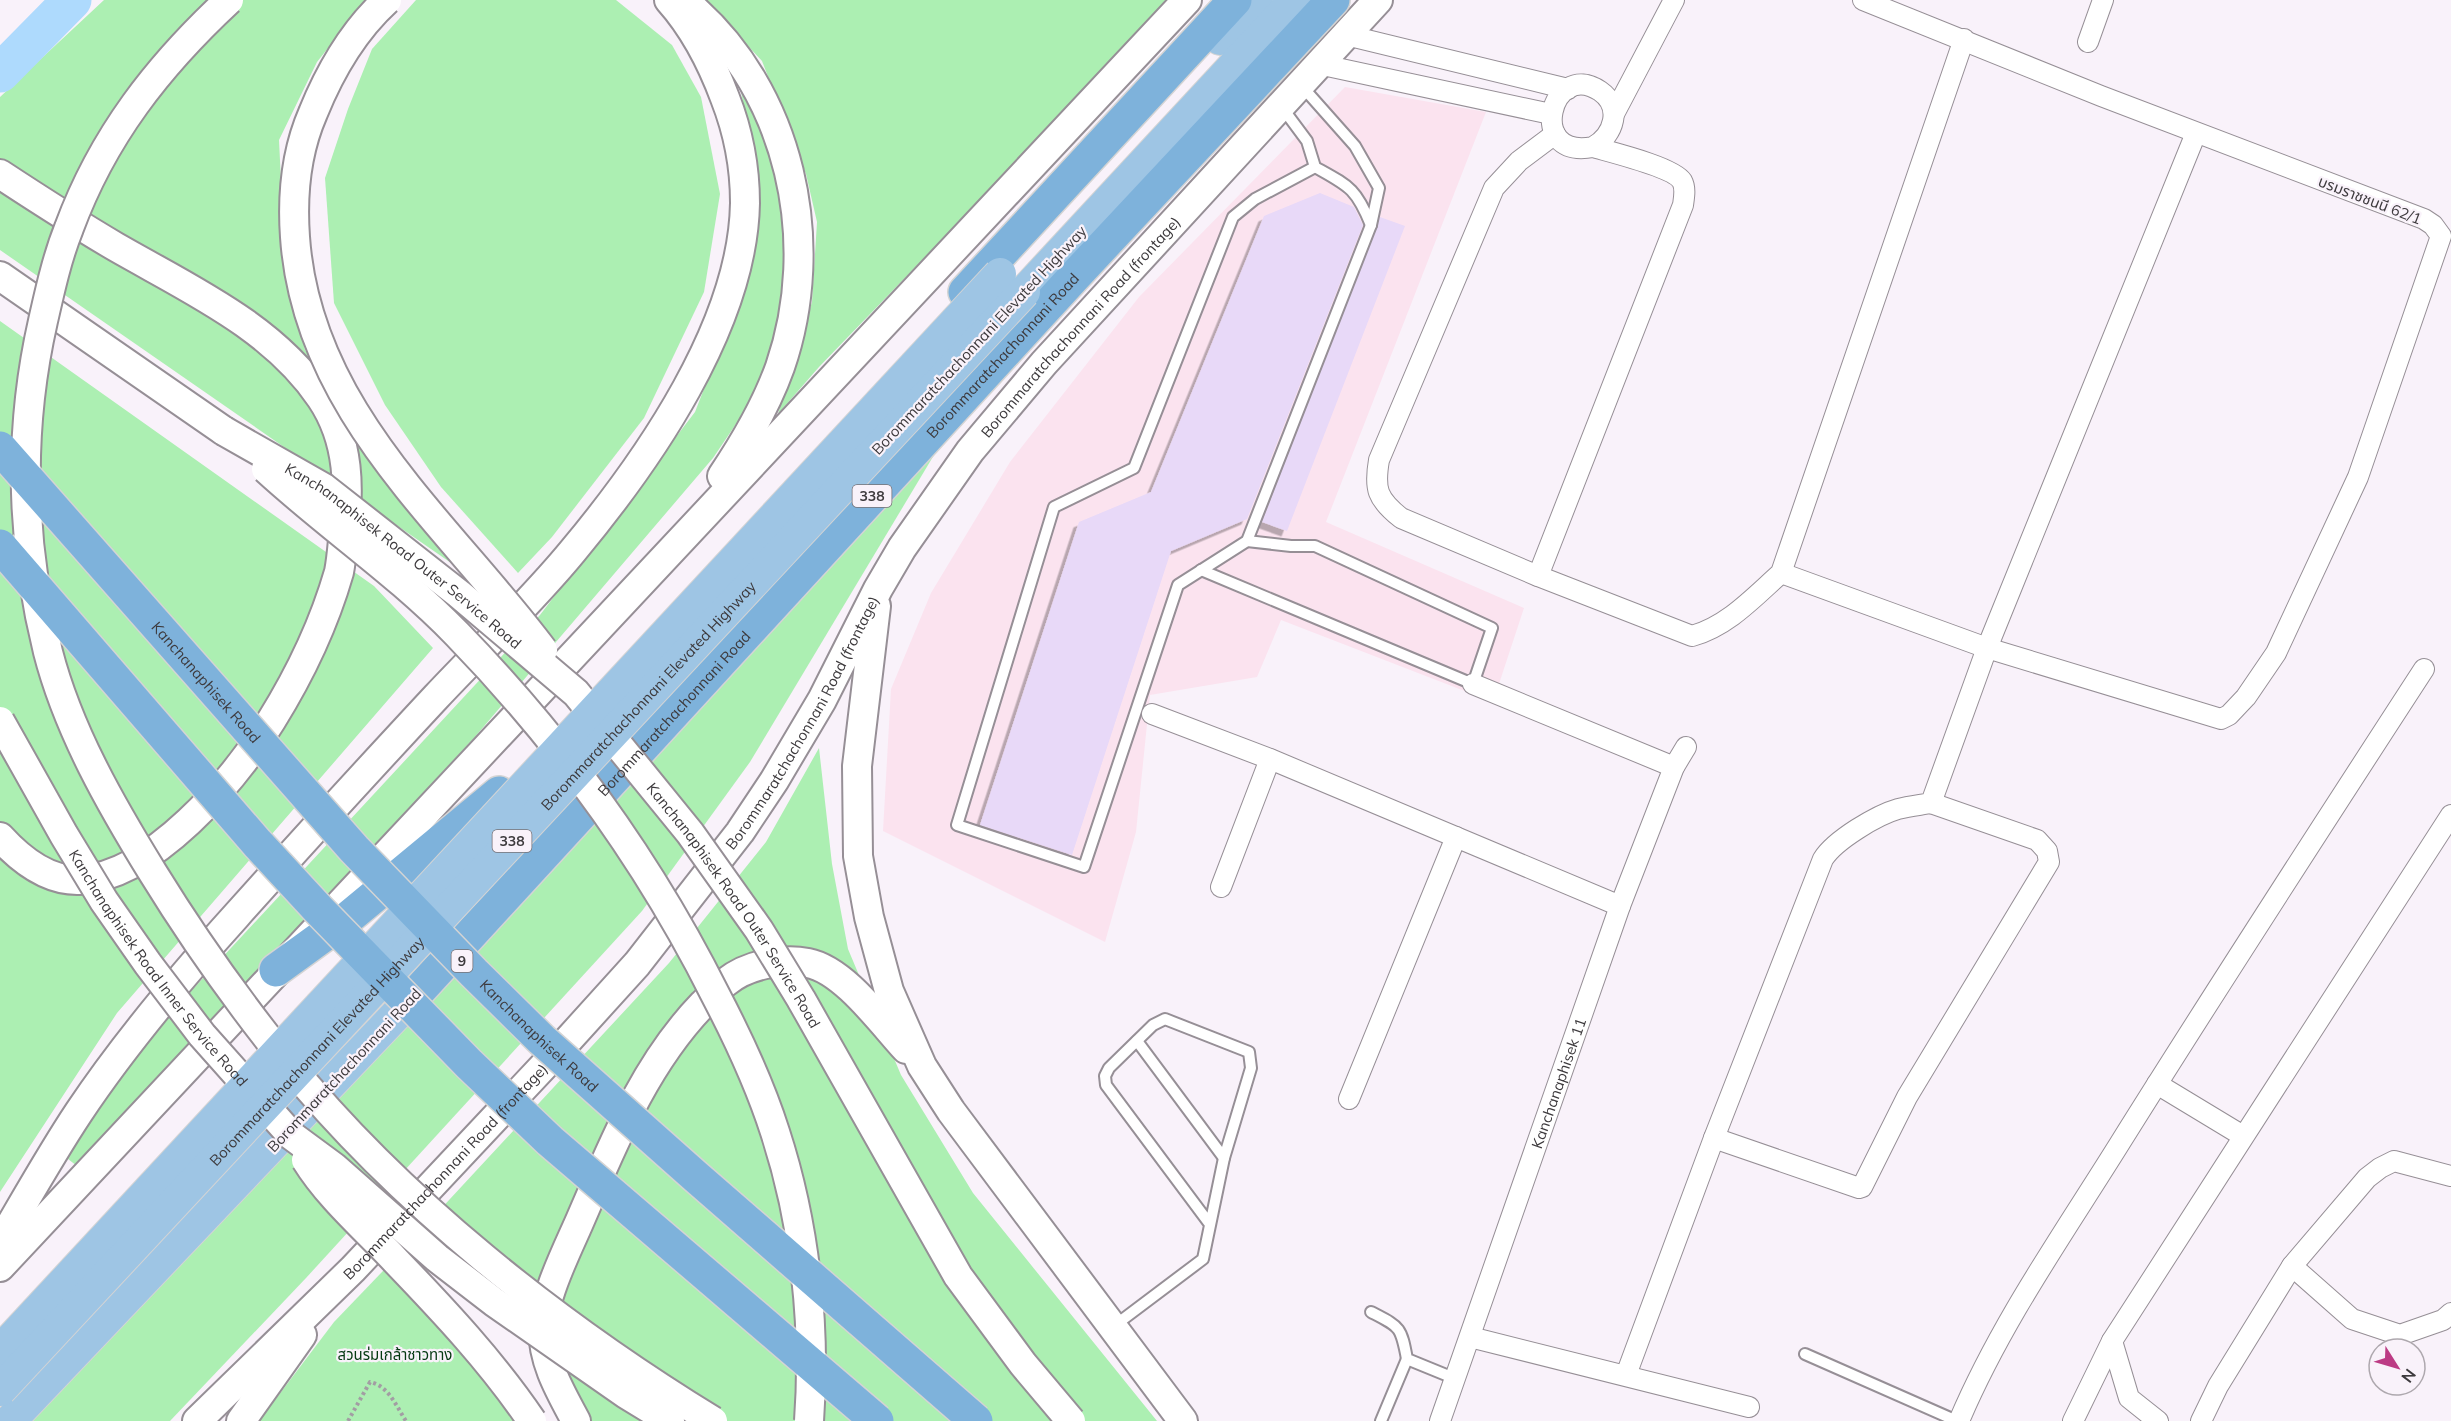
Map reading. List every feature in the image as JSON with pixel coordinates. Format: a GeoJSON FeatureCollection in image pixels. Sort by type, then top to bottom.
{"type":"FeatureCollection","features":[{"type":"Feature","properties":{"kind":"highway","name":"338"},"geometry":{"type":"LineString","coordinates":[[361,942],[1235,0]]}},
{"type":"Feature","properties":{"kind":"highway","name":"Borommaratchachonnani Road"},"geometry":{"type":"LineString","coordinates":[[414,996],[1065,286],[1334,0]]}},
{"type":"Feature","properties":{"kind":"highway","name":"Kanchanaphisek Road"},"geometry":{"type":"LineString","coordinates":[[0,448],[354,849],[474,973],[542,1040],[976,1421]]}},
{"type":"Feature","properties":{"kind":"highway"},"geometry":{"type":"LineString","coordinates":[[0,546],[257,843],[469,1064],[558,1148],[877,1421]]}},
{"type":"Feature","properties":{"kind":"highway"},"geometry":{"type":"LineString","coordinates":[[276,970],[349,917],[499,793]]}},
{"type":"Feature","properties":{"kind":"main road"},"geometry":{"type":"LineString","coordinates":[[229,0],[160,70],[120,126],[91,176],[68,229],[54,274],[30,392],[25,459],[26,513],[34,579],[49,655],[69,712],[94,768],[136,846],[177,912],[228,986],[288,1063],[390,1173],[445,1224],[515,1283],[625,1364],[713,1421]]}},
{"type":"Feature","properties":{"kind":"main road"},"geometry":{"type":"LineString","coordinates":[[387,0],[371,15],[340,56],[321,92],[304,133],[296,170],[293,219],[297,263],[308,307],[320,345],[358,420],[413,496],[528,629],[576,693]]}},
{"type":"Feature","properties":{"kind":"main road"},"geometry":{"type":"LineString","coordinates":[[0,1243],[79,1112],[133,1038],[233,920],[408,727],[570,555],[618,493],[674,412],[706,350],[728,294],[740,245],[745,205],[744,172],[731,112],[704,51],[682,15],[669,0]]}},
{"type":"Feature","properties":{"kind":"main road"},"geometry":{"type":"LineString","coordinates":[[675,545],[753,428],[772,387],[780,367],[793,317],[799,268],[797,219],[793,196],[780,138],[771,117],[746,70],[728,45],[710,24],[682,0]]}},
{"type":"Feature","properties":{"kind":"main road"},"geometry":{"type":"LineString","coordinates":[[0,1267],[1187,0]]}},
{"type":"Feature","properties":{"kind":"main road","name":"Borommaratchachonnani Elevated Highway"},"geometry":{"type":"LineString","coordinates":[[0,1351],[465,848],[1257,0]]}},
{"type":"Feature","properties":{"kind":"main road","name":"Borommaratchachonnani Elevated Highway"},"geometry":{"type":"LineString","coordinates":[[0,1390],[1295,0]]}},
{"type":"Feature","properties":{"kind":"main road","name":"Borommaratchachonnani Road (frontage)"},"geometry":{"type":"LineString","coordinates":[[197,1421],[328,1293],[570,1038],[637,964],[740,832],[774,781],[822,700],[878,589],[934,501],[1006,407],[1378,0]]}},
{"type":"Feature","properties":{"kind":"main road"},"geometry":{"type":"LineString","coordinates":[[0,174],[116,247],[174,278],[237,318],[275,348],[296,367],[332,416],[344,447],[348,482],[339,570],[319,627],[271,721],[238,766],[190,820],[157,849],[126,869],[99,878],[88,879],[59,878],[41,871],[18,857],[0,837]]}},
{"type":"Feature","properties":{"kind":"main road","name":"Kanchanaphisek Road Outer Service Road"},"geometry":{"type":"LineString","coordinates":[[0,276],[224,431],[334,495],[459,594],[576,693],[690,833],[759,930],[801,999],[958,1276],[1023,1364],[1071,1421]]}},
{"type":"Feature","properties":{"kind":"main road"},"geometry":{"type":"LineString","coordinates":[[224,431],[277,480],[382,564],[455,631],[505,684],[586,784],[626,840],[676,920],[755,1076],[776,1132],[798,1225],[807,1288],[811,1347],[809,1421]]}},
{"type":"Feature","properties":{"kind":"main road"},"geometry":{"type":"LineString","coordinates":[[878,589],[857,766],[858,856],[868,917],[889,991],[922,1066],[951,1111],[1183,1421]]}},
{"type":"Feature","properties":{"kind":"main road","name":"Kanchanaphisek Road Inner Service Road"},"geometry":{"type":"LineString","coordinates":[[0,721],[76,854],[148,964],[202,1035],[292,1136],[334,1167],[437,1258],[494,1302],[626,1394],[670,1421]]}},
{"type":"Feature","properties":{"kind":"main road","name":"338"},"geometry":{"type":"LineString","coordinates":[[0,1332],[361,942]]}},
{"type":"Feature","properties":{"kind":"main road"},"geometry":{"type":"LineString","coordinates":[[576,1421],[556,1385],[546,1360],[543,1326],[552,1291],[605,1162],[641,1088],[693,1015],[726,981],[754,967],[788,961],[809,963],[827,970],[846,984],[922,1066]]}},
{"type":"Feature","properties":{"kind":"main road","name":"Borommaratchachonnani Road"},"geometry":{"type":"LineString","coordinates":[[10,1421],[414,996]]}},
{"type":"Feature","properties":{"kind":"main road"},"geometry":{"type":"LineString","coordinates":[[292,1136],[311,1167],[335,1197],[459,1326],[508,1386],[532,1421]]}},
{"type":"Feature","properties":{"kind":"main road"},"geometry":{"type":"LineString","coordinates":[[241,1421],[304,1333],[328,1293]]}},
{"type":"Feature","properties":{"kind":"street"},"geometry":{"type":"LineString","coordinates":[[1614,114],[1605,95],[1597,89],[1578,86],[1568,89],[1554,103],[1551,124],[1555,134],[1562,142],[1572,147],[1582,149],[1593,147],[1602,141],[1609,133],[1614,114],[1674,0]]}},
{"type":"Feature","properties":{"kind":"street","name":"บรมราชชนนี 62/1"},"geometry":{"type":"LineString","coordinates":[[1863,0],[2101,96],[2424,219],[2433,225],[2441,236],[2358,477],[2276,653],[2246,697],[2229,715],[2221,719],[1988,648]]}},
{"type":"Feature","properties":{"kind":"street"},"geometry":{"type":"LineString","coordinates":[[2088,42],[2103,0]]}},
{"type":"Feature","properties":{"kind":"street"},"geometry":{"type":"LineString","coordinates":[[1346,35],[1568,89]]}},
{"type":"Feature","properties":{"kind":"street"},"geometry":{"type":"LineString","coordinates":[[1555,134],[1519,161],[1494,188],[1379,460],[1375,482],[1379,496],[1401,518],[1538,576],[1692,636],[1707,632],[1724,622],[1781,573],[1964,39]]}},
{"type":"Feature","properties":{"kind":"street"},"geometry":{"type":"LineString","coordinates":[[1309,74],[1551,114]]}},
{"type":"Feature","properties":{"kind":"street"},"geometry":{"type":"LineString","coordinates":[[1931,803],[1988,648],[2196,133]]}},
{"type":"Feature","properties":{"kind":"street"},"geometry":{"type":"LineString","coordinates":[[1538,576],[1683,205],[1685,192],[1682,181],[1673,174],[1593,147]]}},
{"type":"Feature","properties":{"kind":"street"},"geometry":{"type":"LineString","coordinates":[[1781,573],[1988,648]]}},
{"type":"Feature","properties":{"kind":"street"},"geometry":{"type":"LineString","coordinates":[[1958,1421],[1976,1381],[2011,1317],[2157,1084],[2424,669]]}},
{"type":"Feature","properties":{"kind":"street"},"geometry":{"type":"LineString","coordinates":[[1473,684],[1674,767]]}},
{"type":"Feature","properties":{"kind":"street"},"geometry":{"type":"LineString","coordinates":[[1152,714],[1270,759],[1620,906]]}},
{"type":"Feature","properties":{"kind":"street","name":"Kanchanaphisek 11"},"geometry":{"type":"LineString","coordinates":[[1440,1421],[1620,906],[1674,767],[1686,747]]}},
{"type":"Feature","properties":{"kind":"street"},"geometry":{"type":"LineString","coordinates":[[1221,887],[1270,759]]}},
{"type":"Feature","properties":{"kind":"street"},"geometry":{"type":"LineString","coordinates":[[1626,1375],[1714,1138],[1823,858],[1841,838],[1896,810],[1931,803],[2037,840],[2047,851],[2049,862],[1907,1097],[1864,1184],[1859,1188],[1714,1138]]}},
{"type":"Feature","properties":{"kind":"street"},"geometry":{"type":"LineString","coordinates":[[2073,1421],[2112,1341],[2451,815]]}},
{"type":"Feature","properties":{"kind":"street"},"geometry":{"type":"LineString","coordinates":[[1349,1099],[1456,837]]}},
{"type":"Feature","properties":{"kind":"street"},"geometry":{"type":"LineString","coordinates":[[2157,1084],[2243,1136]]}},
{"type":"Feature","properties":{"kind":"street"},"geometry":{"type":"LineString","coordinates":[[2201,1421],[2218,1386],[2292,1266],[2367,1178],[2394,1161],[2451,1176]]}},
{"type":"Feature","properties":{"kind":"street"},"geometry":{"type":"LineString","coordinates":[[2292,1266],[2352,1319],[2400,1335],[2443,1320],[2451,1313]]}},
{"type":"Feature","properties":{"kind":"street"},"geometry":{"type":"LineString","coordinates":[[1470,1337],[1749,1407]]}},
{"type":"Feature","properties":{"kind":"street"},"geometry":{"type":"LineString","coordinates":[[2112,1341],[2129,1398],[2158,1421]]}},
{"type":"Feature","properties":{"kind":"lane"},"geometry":{"type":"LineString","coordinates":[[1309,74],[1379,188],[1371,225],[1247,541],[1178,585],[1084,867],[957,825],[1054,507],[1134,468],[1233,217],[1255,198],[1315,167]]}},
{"type":"Feature","properties":{"kind":"lane"},"geometry":{"type":"LineString","coordinates":[[1281,105],[1307,141],[1315,167],[1350,187],[1360,199],[1371,225]]}},
{"type":"Feature","properties":{"kind":"lane"},"geometry":{"type":"LineString","coordinates":[[1201,570],[1473,684],[1492,628],[1315,546],[1247,541]]}},
{"type":"Feature","properties":{"kind":"lane"},"geometry":{"type":"LineString","coordinates":[[1112,1327],[1200,1262],[1205,1255],[1209,1223],[1224,1158],[1251,1068],[1249,1052],[1165,1019],[1157,1021],[1109,1068],[1105,1076],[1106,1085],[1209,1223]]}},
{"type":"Feature","properties":{"kind":"lane"},"geometry":{"type":"LineString","coordinates":[[1137,1041],[1224,1158]]}},
{"type":"Feature","properties":{"kind":"lane"},"geometry":{"type":"LineString","coordinates":[[1371,1312],[1395,1325],[1401,1331],[1407,1359],[1381,1421]]}},
{"type":"Feature","properties":{"kind":"lane"},"geometry":{"type":"LineString","coordinates":[[1805,1354],[1958,1421]]}},
{"type":"Feature","properties":{"kind":"lane"},"geometry":{"type":"LineString","coordinates":[[1407,1359],[1456,1379]]}},
{"type":"Feature","properties":{"kind":"path"},"geometry":{"type":"LineString","coordinates":[[348,1421],[370,1382],[378,1383],[389,1394],[406,1421]]}},
{"type":"Feature","properties":{"kind":"path"},"geometry":{"type":"LineString","coordinates":[[401,1413],[401,1421]]}},
{"type":"Feature","properties":{"kind":"shaded area"},"geometry":{"type":"Polygon","coordinates":[[[1345,87],[1486,112],[1326,522],[1524,608],[1493,702],[1281,620],[1257,677],[1150,695],[1136,832],[1105,942],[883,831],[891,689],[931,593],[1010,462],[1139,297],[1345,87]]]}},
{"type":"Feature","properties":{"kind":"green space"},"geometry":{"type":"Polygon","coordinates":[[[104,0],[366,0],[317,62],[279,140],[285,263],[305,350],[454,565],[0,250],[0,97],[104,0]]]}},
{"type":"Feature","properties":{"kind":"green space"},"geometry":{"type":"Polygon","coordinates":[[[416,0],[616,0],[672,45],[701,97],[720,194],[704,292],[644,418],[552,537],[518,573],[441,487],[385,405],[334,303],[325,178],[348,109],[372,49],[416,0]]]}},
{"type":"Feature","properties":{"kind":"green space"},"geometry":{"type":"Polygon","coordinates":[[[705,0],[1173,0],[819,367],[778,414],[812,302],[817,222],[806,174],[762,61],[705,0]]]}},
{"type":"Feature","properties":{"kind":"green space"},"geometry":{"type":"Polygon","coordinates":[[[741,91],[773,155],[788,220],[788,295],[761,387],[713,458],[474,738],[77,1166],[68,1159],[73,1146],[141,1045],[540,615],[695,412],[750,271],[760,203],[741,91]]]}},
{"type":"Feature","properties":{"kind":"green space"},"geometry":{"type":"Polygon","coordinates":[[[0,321],[374,586],[433,648],[117,1013],[0,1192],[0,321]]]}},
{"type":"Feature","properties":{"kind":"green space"},"geometry":{"type":"Polygon","coordinates":[[[958,415],[750,762],[642,911],[306,1278],[170,1421],[21,1421],[958,415]]]}},
{"type":"Feature","properties":{"kind":"green space"},"geometry":{"type":"Polygon","coordinates":[[[819,748],[832,864],[848,949],[901,1075],[973,1193],[1157,1421],[592,1421],[570,1388],[424,1227],[669,963],[766,842],[819,748]]]}},
{"type":"Feature","properties":{"kind":"green space","name":"สวนร่มเกล้าชาวทาง"},"geometry":{"type":"Polygon","coordinates":[[[405,1248],[522,1421],[259,1421],[334,1322],[405,1248]]]}},
{"type":"Feature","properties":{"kind":"building"},"geometry":{"type":"Polygon","coordinates":[[[1320,193],[1354,207],[1363,225],[1247,519],[1171,551],[1072,855],[980,825],[1079,522],[1151,492],[1264,216],[1320,193]]]}},
{"type":"Feature","properties":{"kind":"building"},"geometry":{"type":"Polygon","coordinates":[[[1380,217],[1405,226],[1287,531],[1262,522],[1380,217]]]}},
{"type":"Feature","properties":{"kind":"waterway"},"geometry":{"type":"LineString","coordinates":[[0,73],[72,0]]}}]}
